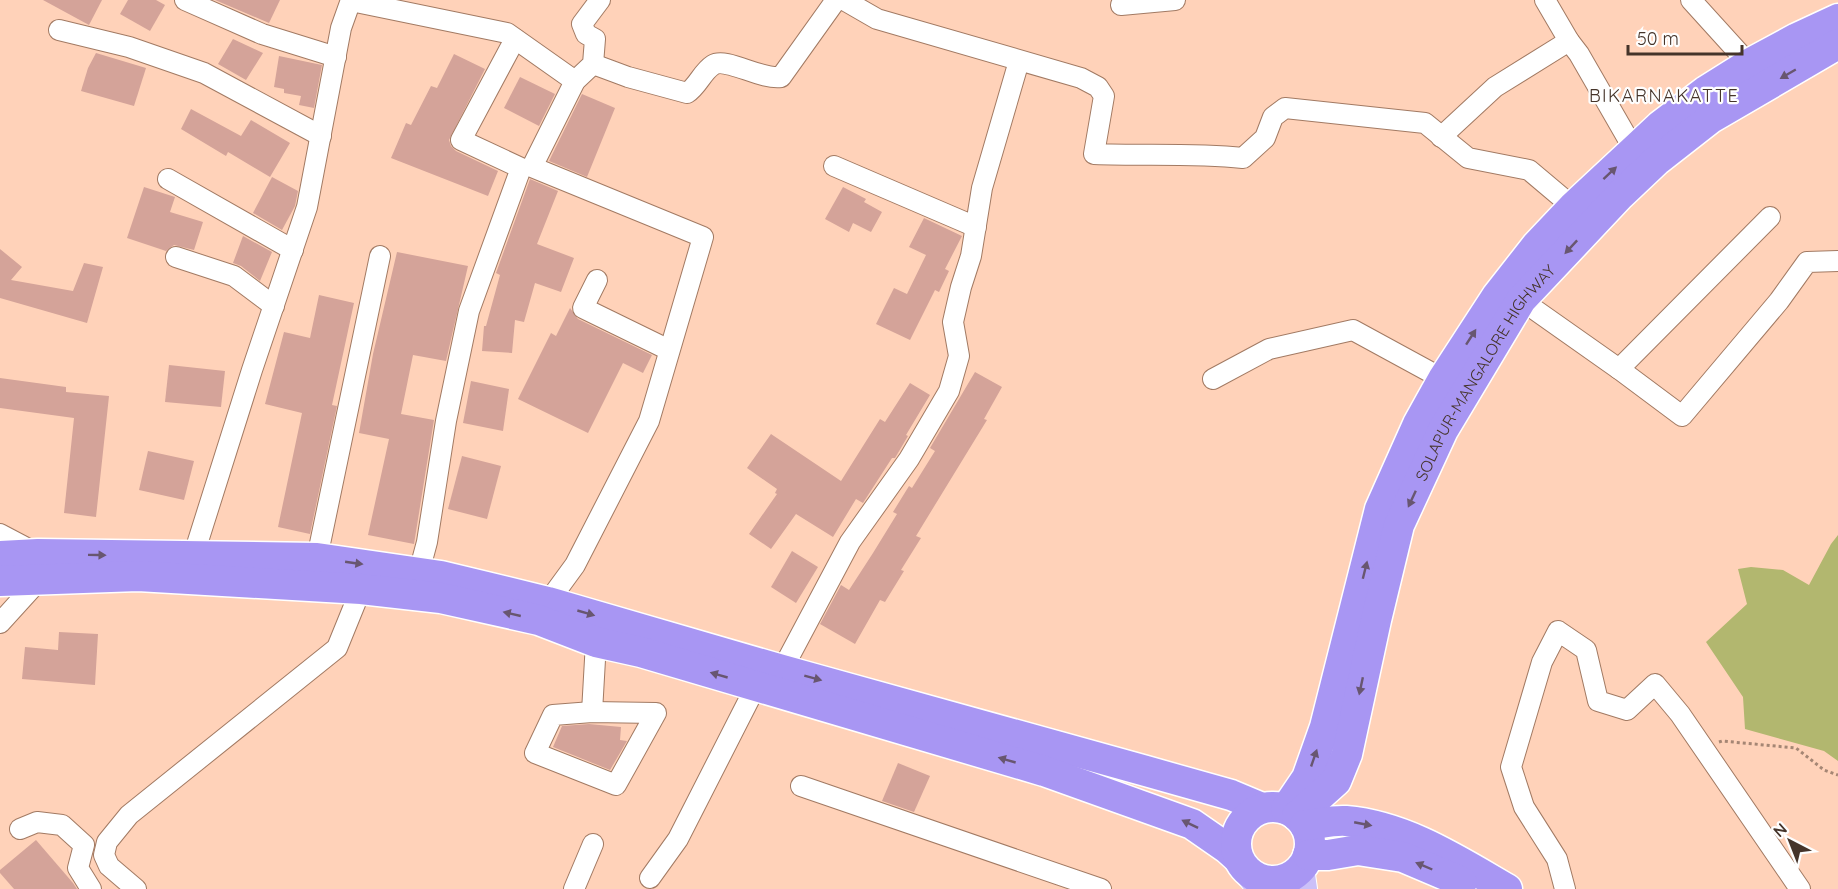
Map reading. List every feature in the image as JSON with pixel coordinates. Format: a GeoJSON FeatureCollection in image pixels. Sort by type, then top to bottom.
{"type":"FeatureCollection","features":[{"type":"Feature","properties":{"kind":"highway"},"geometry":{"type":"LineString","coordinates":[[1287,815],[1307,778],[1325,727],[1380,509],[1418,424],[1443,378],[1497,296],[1537,245],[1573,207],[1640,161],[1660,126],[1706,91],[1749,64],[1797,38],[1838,20]]}},
{"type":"Feature","properties":{"kind":"highway","name":"SOLAPUR-MANGALORE HIGHWAY"},"geometry":{"type":"LineString","coordinates":[[1287,815],[1336,781],[1347,754],[1399,525],[1443,430],[1521,300],[1620,195],[1640,161],[1838,44]]}},
{"type":"Feature","properties":{"kind":"highway"},"geometry":{"type":"LineString","coordinates":[[0,556],[39,567],[138,576],[361,589],[441,598],[528,618],[596,642],[641,652],[1044,771],[1192,824],[1228,849],[1249,873],[1258,879],[1281,880],[1304,871],[1328,855],[1358,850],[1403,857],[1478,889]]}},
{"type":"Feature","properties":{"kind":"highway"},"geometry":{"type":"LineString","coordinates":[[0,581],[39,567],[193,557],[317,558],[419,572],[548,602],[782,670],[1231,795],[1287,815],[1309,836],[1310,847],[1304,871]]}},
{"type":"Feature","properties":{"kind":"highway"},"geometry":{"type":"LineString","coordinates":[[1249,873],[1235,846],[1239,828],[1251,814],[1287,815],[1345,821],[1386,829],[1426,843],[1507,889]]}},
{"type":"Feature","properties":{"kind":"street"},"geometry":{"type":"LineString","coordinates":[[184,0],[222,7],[262,34],[336,57]]}},
{"type":"Feature","properties":{"kind":"street"},"geometry":{"type":"LineString","coordinates":[[548,602],[575,565],[649,421],[704,237],[532,167],[575,81],[593,64],[595,39],[586,34],[582,24],[600,0]]}},
{"type":"Feature","properties":{"kind":"street"},"geometry":{"type":"LineString","coordinates":[[593,64],[628,77],[687,93],[695,88],[706,71],[714,64],[724,63],[770,78],[781,77],[836,0]]}},
{"type":"Feature","properties":{"kind":"street"},"geometry":{"type":"LineString","coordinates":[[844,0],[877,19],[1082,78],[1098,87],[1104,96],[1094,154],[1149,157],[1213,155],[1243,158],[1265,138],[1273,117],[1285,108],[1425,123],[1468,158],[1529,170],[1573,207]]}},
{"type":"Feature","properties":{"kind":"street"},"geometry":{"type":"LineString","coordinates":[[1121,5],[1175,0]]}},
{"type":"Feature","properties":{"kind":"street"},"geometry":{"type":"LineString","coordinates":[[1545,0],[1579,54],[1640,161]]}},
{"type":"Feature","properties":{"kind":"street"},"geometry":{"type":"LineString","coordinates":[[1691,0],[1749,64]]}},
{"type":"Feature","properties":{"kind":"street"},"geometry":{"type":"LineString","coordinates":[[193,557],[307,207],[341,28],[351,1],[507,33],[575,81]]}},
{"type":"Feature","properties":{"kind":"street"},"geometry":{"type":"LineString","coordinates":[[59,30],[129,47],[204,73],[321,136]]}},
{"type":"Feature","properties":{"kind":"street"},"geometry":{"type":"LineString","coordinates":[[419,572],[427,542],[446,421],[469,311],[521,168],[461,140],[515,39]]}},
{"type":"Feature","properties":{"kind":"street"},"geometry":{"type":"LineString","coordinates":[[1441,137],[1495,87],[1569,41]]}},
{"type":"Feature","properties":{"kind":"street"},"geometry":{"type":"LineString","coordinates":[[782,670],[850,542],[909,459],[949,391],[959,356],[953,322],[971,256],[982,188],[1019,61]]}},
{"type":"Feature","properties":{"kind":"street"},"geometry":{"type":"LineString","coordinates":[[834,166],[976,227]]}},
{"type":"Feature","properties":{"kind":"street"},"geometry":{"type":"LineString","coordinates":[[168,179],[293,250]]}},
{"type":"Feature","properties":{"kind":"street"},"geometry":{"type":"LineString","coordinates":[[1619,369],[1770,218]]}},
{"type":"Feature","properties":{"kind":"street"},"geometry":{"type":"LineString","coordinates":[[317,558],[380,256]]}},
{"type":"Feature","properties":{"kind":"street"},"geometry":{"type":"LineString","coordinates":[[176,257],[234,276],[274,306]]}},
{"type":"Feature","properties":{"kind":"street"},"geometry":{"type":"LineString","coordinates":[[1521,300],[1682,416],[1779,301],[1807,262],[1838,261]]}},
{"type":"Feature","properties":{"kind":"street"},"geometry":{"type":"LineString","coordinates":[[597,279],[583,308],[669,350]]}},
{"type":"Feature","properties":{"kind":"street"},"geometry":{"type":"LineString","coordinates":[[1213,379],[1269,349],[1353,330],[1443,378]]}},
{"type":"Feature","properties":{"kind":"street"},"geometry":{"type":"LineString","coordinates":[[0,534],[39,567],[0,623]]}},
{"type":"Feature","properties":{"kind":"street"},"geometry":{"type":"LineString","coordinates":[[136,889],[109,866],[104,855],[107,842],[129,815],[337,648],[361,589]]}},
{"type":"Feature","properties":{"kind":"street"},"geometry":{"type":"LineString","coordinates":[[1565,889],[1557,859],[1524,807],[1511,767],[1542,662],[1558,631],[1586,650],[1598,701],[1627,710],[1655,684],[1680,714],[1800,889]]}},
{"type":"Feature","properties":{"kind":"street"},"geometry":{"type":"LineString","coordinates":[[592,712],[596,642]]}},
{"type":"Feature","properties":{"kind":"street"},"geometry":{"type":"LineString","coordinates":[[650,878],[678,839],[756,686]]}},
{"type":"Feature","properties":{"kind":"street"},"geometry":{"type":"LineString","coordinates":[[592,712],[656,713],[616,785],[535,753],[553,715],[592,712]]}},
{"type":"Feature","properties":{"kind":"street"},"geometry":{"type":"LineString","coordinates":[[801,786],[1101,889]]}},
{"type":"Feature","properties":{"kind":"street"},"geometry":{"type":"LineString","coordinates":[[20,830],[37,822],[62,825],[84,845],[78,868],[91,889]]}},
{"type":"Feature","properties":{"kind":"street"},"geometry":{"type":"LineString","coordinates":[[574,889],[593,844]]}},
{"type":"Feature","properties":{"kind":"path"},"geometry":{"type":"LineString","coordinates":[[1705,751],[1722,741],[1796,748],[1824,770],[1838,776]]}},
{"type":"Feature","properties":{"kind":"green space"},"geometry":{"type":"Polygon","coordinates":[[[1838,535],[1838,761],[1824,751],[1745,729],[1743,697],[1706,642],[1747,604],[1738,569],[1751,567],[1783,570],[1809,585],[1838,535]]]}},
{"type":"Feature","properties":{"kind":"building"},"geometry":{"type":"Polygon","coordinates":[[[43,0],[102,0],[89,25],[43,0]]]}},
{"type":"Feature","properties":{"kind":"building"},"geometry":{"type":"Polygon","coordinates":[[[128,0],[156,0],[165,5],[150,31],[120,14],[128,0]]]}},
{"type":"Feature","properties":{"kind":"building"},"geometry":{"type":"Polygon","coordinates":[[[215,0],[280,0],[269,23],[215,0]]]}},
{"type":"Feature","properties":{"kind":"building"},"geometry":{"type":"Polygon","coordinates":[[[233,39],[263,53],[246,80],[218,64],[233,39]]]}},
{"type":"Feature","properties":{"kind":"building"},"geometry":{"type":"Polygon","coordinates":[[[96,53],[146,68],[134,106],[81,91],[88,68],[96,53]]]}},
{"type":"Feature","properties":{"kind":"building"},"geometry":{"type":"Polygon","coordinates":[[[454,54],[485,69],[449,140],[456,151],[498,171],[488,196],[391,158],[406,123],[411,125],[431,86],[437,88],[454,54]]]}},
{"type":"Feature","properties":{"kind":"building"},"geometry":{"type":"Polygon","coordinates":[[[279,56],[322,65],[314,108],[299,105],[301,96],[284,93],[284,89],[274,87],[279,56]]]}},
{"type":"Feature","properties":{"kind":"building"},"geometry":{"type":"Polygon","coordinates":[[[520,77],[555,94],[539,126],[504,108],[520,77]]]}},
{"type":"Feature","properties":{"kind":"building"},"geometry":{"type":"Polygon","coordinates":[[[582,94],[615,108],[587,177],[549,161],[582,94]]]}},
{"type":"Feature","properties":{"kind":"building"},"geometry":{"type":"Polygon","coordinates":[[[191,109],[241,136],[251,120],[290,143],[270,177],[228,152],[226,156],[181,129],[191,109]]]}},
{"type":"Feature","properties":{"kind":"building"},"geometry":{"type":"Polygon","coordinates":[[[272,177],[298,191],[295,206],[282,230],[253,213],[272,177]]]}},
{"type":"Feature","properties":{"kind":"building"},"geometry":{"type":"Polygon","coordinates":[[[530,179],[558,191],[537,244],[574,258],[561,292],[535,283],[524,322],[515,320],[512,353],[482,351],[484,326],[486,326],[500,275],[496,273],[530,179]]]}},
{"type":"Feature","properties":{"kind":"building"},"geometry":{"type":"Polygon","coordinates":[[[144,187],[175,197],[170,212],[203,222],[194,250],[174,245],[166,251],[127,238],[144,187]]]}},
{"type":"Feature","properties":{"kind":"building"},"geometry":{"type":"Polygon","coordinates":[[[843,187],[866,199],[864,202],[882,212],[871,232],[853,223],[849,232],[825,219],[843,187]]]}},
{"type":"Feature","properties":{"kind":"building"},"geometry":{"type":"Polygon","coordinates":[[[924,218],[962,236],[945,269],[949,271],[939,292],[935,290],[910,340],[876,324],[894,288],[907,294],[926,255],[909,247],[924,218]]]}},
{"type":"Feature","properties":{"kind":"building"},"geometry":{"type":"Polygon","coordinates":[[[243,236],[272,252],[260,281],[241,266],[233,263],[243,236]]]}},
{"type":"Feature","properties":{"kind":"building"},"geometry":{"type":"Polygon","coordinates":[[[0,249],[22,267],[11,280],[73,291],[84,263],[103,267],[87,323],[0,298],[0,249]]]}},
{"type":"Feature","properties":{"kind":"building"},"geometry":{"type":"Polygon","coordinates":[[[397,252],[468,266],[446,361],[413,355],[401,414],[434,420],[414,544],[368,535],[389,439],[359,433],[373,354],[397,252]]]}},
{"type":"Feature","properties":{"kind":"building"},"geometry":{"type":"Polygon","coordinates":[[[319,295],[354,303],[332,405],[337,406],[310,534],[278,527],[302,413],[265,404],[284,332],[310,338],[319,295]]]}},
{"type":"Feature","properties":{"kind":"building"},"geometry":{"type":"Polygon","coordinates":[[[570,308],[578,319],[652,355],[643,373],[623,363],[588,433],[518,399],[551,333],[556,336],[570,308]]]}},
{"type":"Feature","properties":{"kind":"building"},"geometry":{"type":"Polygon","coordinates":[[[169,365],[225,371],[221,407],[165,402],[169,365]]]}},
{"type":"Feature","properties":{"kind":"building"},"geometry":{"type":"Polygon","coordinates":[[[975,372],[1002,387],[984,419],[987,420],[916,536],[921,538],[901,570],[904,571],[885,602],[880,600],[855,644],[820,624],[841,585],[849,590],[897,514],[893,512],[909,486],[912,488],[935,451],[930,448],[975,372]]]}},
{"type":"Feature","properties":{"kind":"building"},"geometry":{"type":"Polygon","coordinates":[[[0,378],[66,387],[66,392],[109,396],[96,517],[64,513],[74,418],[0,408],[0,378]]]}},
{"type":"Feature","properties":{"kind":"building"},"geometry":{"type":"Polygon","coordinates":[[[471,381],[509,389],[503,431],[463,423],[471,381]]]}},
{"type":"Feature","properties":{"kind":"building"},"geometry":{"type":"Polygon","coordinates":[[[910,383],[930,395],[895,458],[892,458],[863,503],[856,499],[833,537],[796,514],[771,549],[749,534],[777,494],[775,493],[777,489],[747,468],[771,434],[841,481],[880,419],[885,422],[910,383]]]}},
{"type":"Feature","properties":{"kind":"building"},"geometry":{"type":"Polygon","coordinates":[[[148,451],[194,461],[184,500],[139,490],[148,451]]]}},
{"type":"Feature","properties":{"kind":"building"},"geometry":{"type":"Polygon","coordinates":[[[462,456],[501,466],[487,519],[448,509],[462,456]]]}},
{"type":"Feature","properties":{"kind":"building"},"geometry":{"type":"Polygon","coordinates":[[[792,551],[818,567],[796,603],[771,587],[792,551]]]}},
{"type":"Feature","properties":{"kind":"building"},"geometry":{"type":"Polygon","coordinates":[[[59,632],[98,634],[95,685],[22,679],[25,647],[58,650],[59,632]]]}},
{"type":"Feature","properties":{"kind":"building"},"geometry":{"type":"Polygon","coordinates":[[[589,724],[621,727],[620,740],[627,741],[610,770],[553,747],[562,726],[589,724]]]}},
{"type":"Feature","properties":{"kind":"building"},"geometry":{"type":"Polygon","coordinates":[[[898,763],[930,776],[914,812],[882,801],[898,763]]]}},
{"type":"Feature","properties":{"kind":"building"},"geometry":{"type":"Polygon","coordinates":[[[36,840],[77,889],[14,889],[0,873],[0,870],[36,840]]]}},
{"type":"Feature","properties":{"kind":"district","name":"BIKARNAKATTE"},"geometry":{"type":"Point","coordinates":[1664,96]}}]}
